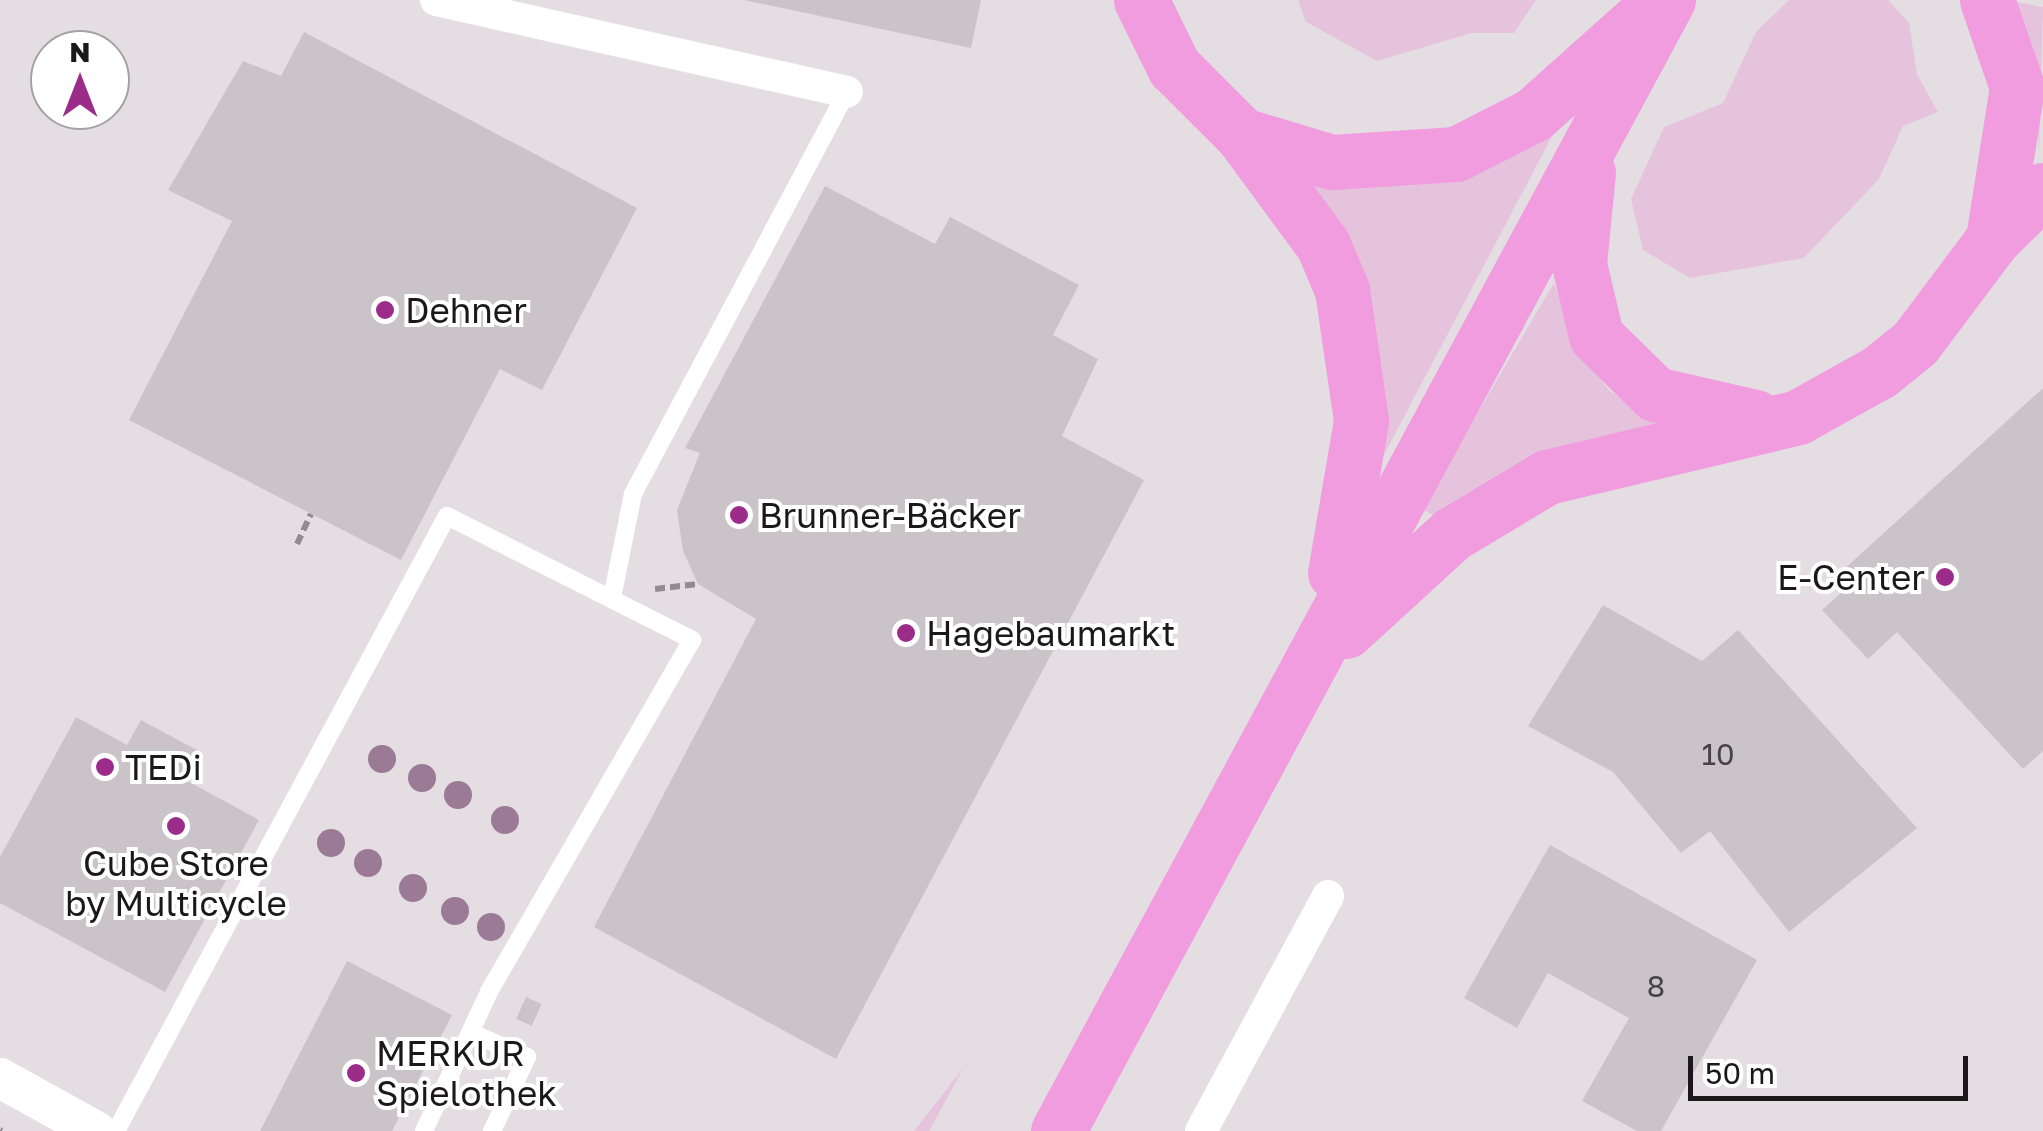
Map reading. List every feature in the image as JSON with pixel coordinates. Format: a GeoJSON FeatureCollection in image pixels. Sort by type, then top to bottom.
{"type":"FeatureCollection","features":[{"type":"Feature","properties":{"kind":"highway"},"geometry":{"type":"LineString","coordinates":[[1141,0],[1174,67],[1242,135],[1323,244],[1359,369],[1351,516],[1284,707]]}},
{"type":"Feature","properties":{"kind":"highway"},"geometry":{"type":"LineString","coordinates":[[1242,135],[1332,162],[1456,154],[1533,115],[1665,0]]}},
{"type":"Feature","properties":{"kind":"highway"},"geometry":{"type":"LineString","coordinates":[[1058,1131],[1592,144],[1665,0]]}},
{"type":"Feature","properties":{"kind":"highway"},"geometry":{"type":"LineString","coordinates":[[1988,0],[2017,87],[1992,239]]}},
{"type":"Feature","properties":{"kind":"highway"},"geometry":{"type":"LineString","coordinates":[[1592,144],[1580,264],[1596,336],[1654,394],[1734,417],[1798,416]]}},
{"type":"Feature","properties":{"kind":"highway"},"geometry":{"type":"LineString","coordinates":[[1284,707],[1386,588],[1491,506],[1602,460],[1798,416],[1915,343],[1992,239],[2043,190]]}},
{"type":"Feature","properties":{"kind":"street"},"geometry":{"type":"LineString","coordinates":[[436,0],[847,92]]}},
{"type":"Feature","properties":{"kind":"street"},"geometry":{"type":"LineString","coordinates":[[1202,1131],[1328,896]]}},
{"type":"Feature","properties":{"kind":"street"},"geometry":{"type":"LineString","coordinates":[[0,1078],[96,1131]]}},
{"type":"Feature","properties":{"kind":"lane"},"geometry":{"type":"LineString","coordinates":[[613,594],[633,494],[847,92]]}},
{"type":"Feature","properties":{"kind":"lane"},"geometry":{"type":"LineString","coordinates":[[116,1131],[447,516],[613,594],[692,640],[489,992],[474,1034],[424,1131]]}},
{"type":"Feature","properties":{"kind":"lane"},"geometry":{"type":"LineString","coordinates":[[474,1034],[527,1057],[492,1131]]}},
{"type":"Feature","properties":{"kind":"path"},"geometry":{"type":"LineString","coordinates":[[298,544],[311,514]]}},
{"type":"Feature","properties":{"kind":"shaded area"},"geometry":{"type":"Polygon","coordinates":[[[1298,0],[1536,0],[1514,33],[1472,33],[1377,61],[1306,22],[1298,0]]]}},
{"type":"Feature","properties":{"kind":"shaded area"},"geometry":{"type":"Polygon","coordinates":[[[1789,0],[1888,0],[1909,23],[1917,74],[1938,112],[1903,126],[1879,179],[1804,258],[1690,278],[1643,250],[1631,199],[1664,127],[1723,103],[1756,32],[1789,0]]]}},
{"type":"Feature","properties":{"kind":"shaded area"},"geometry":{"type":"Polygon","coordinates":[[[2006,0],[2043,7],[2039,150],[2033,91],[2006,0]]]}},
{"type":"Feature","properties":{"kind":"shaded area"},"geometry":{"type":"Polygon","coordinates":[[[1568,106],[1385,453],[1375,451],[1375,326],[1365,287],[1303,180],[1568,106]]]}},
{"type":"Feature","properties":{"kind":"shaded area"},"geometry":{"type":"Polygon","coordinates":[[[1554,283],[1584,360],[1610,391],[1674,430],[1445,521],[1421,509],[1554,283]]]}},
{"type":"Feature","properties":{"kind":"shaded area"},"geometry":{"type":"Polygon","coordinates":[[[964,1067],[929,1131],[914,1131],[964,1067]]]}},
{"type":"Feature","properties":{"kind":"building"},"geometry":{"type":"Polygon","coordinates":[[[744,0],[981,0],[971,48],[744,0]]]}},
{"type":"Feature","properties":{"kind":"building","name":"Dehner"},"geometry":{"type":"Polygon","coordinates":[[[304,32],[637,208],[542,390],[500,369],[401,560],[129,420],[232,221],[168,190],[243,61],[281,76],[304,32]]]}},
{"type":"Feature","properties":{"kind":"building","name":"Hagebaumarkt"},"geometry":{"type":"Polygon","coordinates":[[[825,186],[935,244],[950,217],[1079,285],[1053,335],[1098,359],[1062,436],[1144,480],[836,1059],[594,927],[756,619],[698,584],[683,551],[677,510],[700,453],[685,448],[825,186]]]}},
{"type":"Feature","properties":{"kind":"building","name":"E-Center"},"geometry":{"type":"Polygon","coordinates":[[[2043,388],[2043,751],[2023,769],[1897,632],[1868,659],[1822,610],[1852,583],[1841,572],[2043,388]]]}},
{"type":"Feature","properties":{"kind":"building"},"geometry":{"type":"Polygon","coordinates":[[[1603,605],[1702,661],[1738,630],[1917,828],[1789,932],[1710,831],[1681,853],[1613,772],[1528,726],[1603,605]]]}},
{"type":"Feature","properties":{"kind":"building"},"geometry":{"type":"Polygon","coordinates":[[[76,717],[127,745],[141,720],[197,750],[182,778],[259,820],[165,992],[0,903],[0,857],[76,717]]]}},
{"type":"Feature","properties":{"kind":"building"},"geometry":{"type":"Polygon","coordinates":[[[1550,845],[1757,960],[1661,1131],[1637,1131],[1582,1101],[1629,1018],[1548,973],[1517,1028],[1464,998],[1550,845]]]}},
{"type":"Feature","properties":{"kind":"building","name":"MERKUR Spielothek"},"geometry":{"type":"Polygon","coordinates":[[[347,961],[452,1015],[392,1131],[260,1131],[347,961]]]}},
{"type":"Feature","properties":{"kind":"building"},"geometry":{"type":"Polygon","coordinates":[[[526,997],[542,1004],[532,1026],[516,1019],[526,997]]]}},
{"type":"Feature","properties":{"kind":"place","name":"Dehner"},"geometry":{"type":"Point","coordinates":[385,310]}},
{"type":"Feature","properties":{"kind":"place","name":"Brunner-Bäcker"},"geometry":{"type":"Point","coordinates":[739,515]}},
{"type":"Feature","properties":{"kind":"place","name":"E-Center"},"geometry":{"type":"Point","coordinates":[1945,577]}},
{"type":"Feature","properties":{"kind":"place","name":"Hagebaumarkt"},"geometry":{"type":"Point","coordinates":[906,633]}},
{"type":"Feature","properties":{"kind":"place","name":"TEDi"},"geometry":{"type":"Point","coordinates":[105,767]}},
{"type":"Feature","properties":{"kind":"place","name":"Cube Store by Multicycle"},"geometry":{"type":"Point","coordinates":[176,826]}},
{"type":"Feature","properties":{"kind":"place","name":"MERKUR Spielothek"},"geometry":{"type":"Point","coordinates":[356,1073]}}]}
